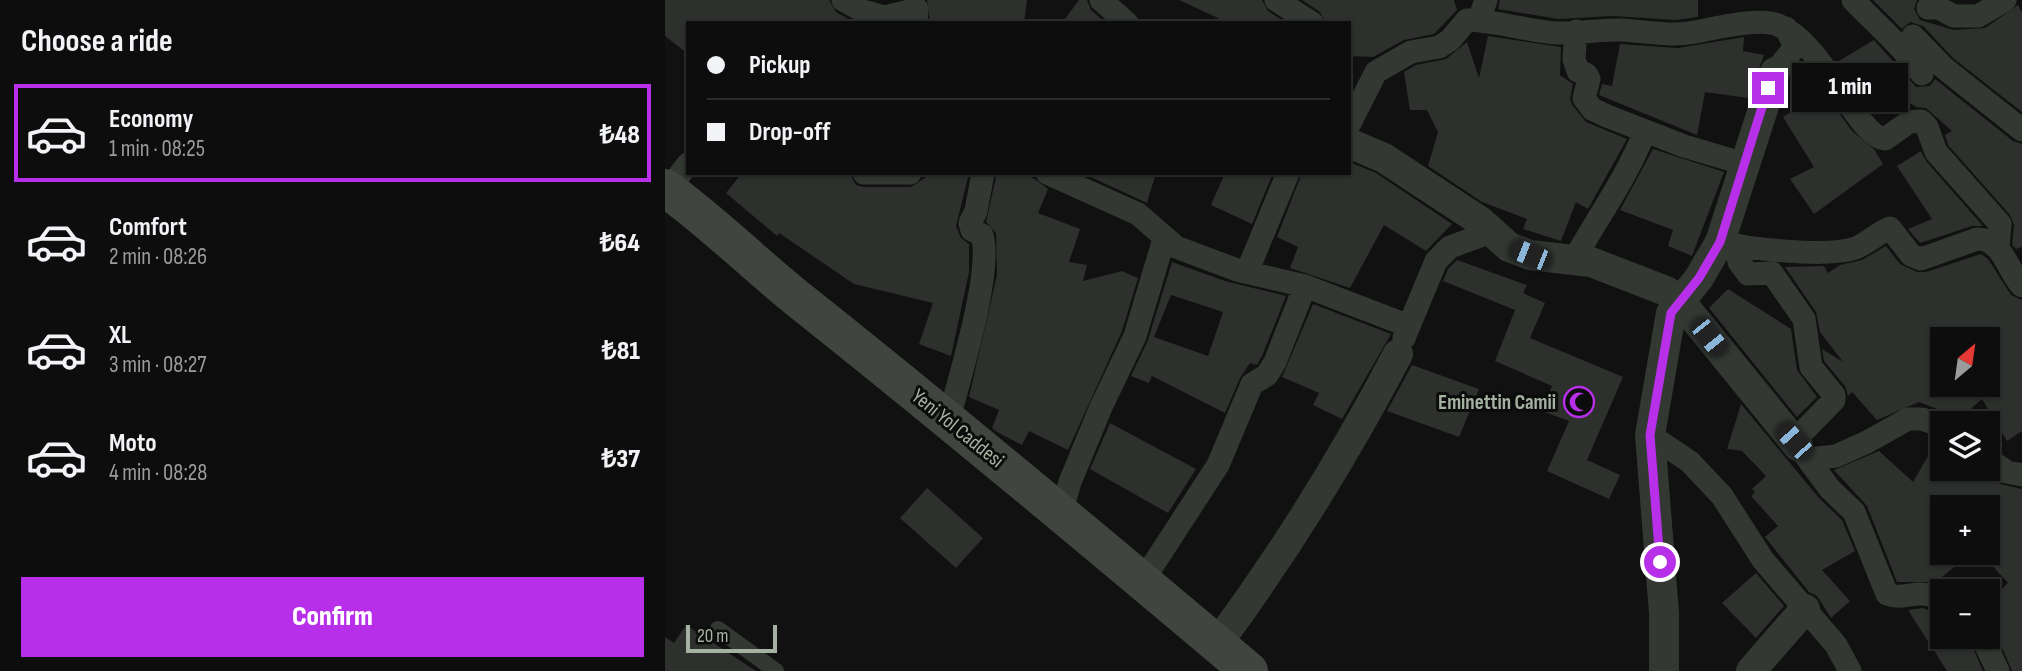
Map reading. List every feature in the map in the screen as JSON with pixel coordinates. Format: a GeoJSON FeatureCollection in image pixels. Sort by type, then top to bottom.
{"type":"FeatureCollection","features":[{"type":"Feature","properties":{"kind":"main road","name":"Yeni Yol Caddesi"},"geometry":{"type":"LineString","coordinates":[[674,183],[713,224],[804,304],[949,418],[1142,582],[1215,657]]}},
{"type":"Feature","properties":{"kind":"main road","name":"Yeni Yol Caddesi"},"geometry":{"type":"LineString","coordinates":[[674,183],[791,310],[1215,657],[1249,671]]}},
{"type":"Feature","properties":{"kind":"street"},"geometry":{"type":"LineString","coordinates":[[843,0],[863,11],[885,17],[922,11]]}},
{"type":"Feature","properties":{"kind":"street"},"geometry":{"type":"LineString","coordinates":[[1101,0],[1121,21]]}},
{"type":"Feature","properties":{"kind":"street"},"geometry":{"type":"LineString","coordinates":[[1276,0],[1309,21]]}},
{"type":"Feature","properties":{"kind":"street"},"geometry":{"type":"LineString","coordinates":[[1463,0],[1482,10],[1557,33],[1687,33],[1709,27],[1744,26],[1765,20],[1786,29],[1803,40],[1824,63],[1865,128],[1875,136],[1885,139],[1909,122],[1921,121],[1927,127],[1937,152],[2000,224],[1998,248]]}},
{"type":"Feature","properties":{"kind":"street"},"geometry":{"type":"LineString","coordinates":[[1853,0],[2022,130]]}},
{"type":"Feature","properties":{"kind":"street"},"geometry":{"type":"LineString","coordinates":[[1909,43],[1930,4],[1954,16],[1978,16],[2005,0]]}},
{"type":"Feature","properties":{"kind":"street"},"geometry":{"type":"LineString","coordinates":[[1351,121],[1376,72],[1411,52],[1439,47],[1450,40],[1467,20],[1482,10]]}},
{"type":"Feature","properties":{"kind":"street"},"geometry":{"type":"LineString","coordinates":[[1664,671],[1664,613],[1650,435],[1671,313],[1728,244],[1745,163],[1775,72],[1794,52],[1795,47],[1786,29]]}},
{"type":"Feature","properties":{"kind":"street"},"geometry":{"type":"LineString","coordinates":[[1576,31],[1574,59],[1578,71],[1586,74],[1589,79],[1584,98],[1592,109],[1645,131],[1745,163]]}},
{"type":"Feature","properties":{"kind":"street"},"geometry":{"type":"LineString","coordinates":[[1909,43],[1922,74]]}},
{"type":"Feature","properties":{"kind":"street"},"geometry":{"type":"LineString","coordinates":[[1574,260],[1601,212],[1618,191],[1645,131]]}},
{"type":"Feature","properties":{"kind":"street"},"geometry":{"type":"LineString","coordinates":[[1351,144],[1384,158],[1481,221],[1509,247],[1530,255],[1591,262],[1642,281],[1680,301],[1801,448],[1831,489],[1854,512],[1887,594],[1895,597],[1930,594]]}},
{"type":"Feature","properties":{"kind":"street"},"geometry":{"type":"LineString","coordinates":[[949,418],[968,350],[981,278],[984,243],[970,223],[976,211],[983,175]]}},
{"type":"Feature","properties":{"kind":"street"},"geometry":{"type":"LineString","coordinates":[[1052,175],[1138,214],[1176,247],[1247,272],[1305,286],[1409,326]]}},
{"type":"Feature","properties":{"kind":"street"},"geometry":{"type":"LineString","coordinates":[[1247,272],[1287,175]]}},
{"type":"Feature","properties":{"kind":"street"},"geometry":{"type":"LineString","coordinates":[[1728,244],[1749,250],[1834,252],[1856,249],[1873,234],[1890,228],[1911,255],[1921,259],[1977,239],[1986,239],[1998,248],[2022,286]]}},
{"type":"Feature","properties":{"kind":"street"},"geometry":{"type":"LineString","coordinates":[[1215,657],[1348,448],[1398,354],[1436,261],[1450,247],[1491,232]]}},
{"type":"Feature","properties":{"kind":"street"},"geometry":{"type":"LineString","coordinates":[[1061,514],[1070,482],[1101,407],[1135,336],[1164,239]]}},
{"type":"Feature","properties":{"kind":"street"},"geometry":{"type":"LineString","coordinates":[[1728,244],[1748,274],[1772,273],[1800,311],[1804,319],[1811,367],[1834,395],[1834,400],[1801,448]]}},
{"type":"Feature","properties":{"kind":"street"},"geometry":{"type":"LineString","coordinates":[[1142,582],[1218,465],[1252,384],[1267,375],[1275,362],[1305,286]]}},
{"type":"Feature","properties":{"kind":"street"},"geometry":{"type":"LineString","coordinates":[[1801,448],[1836,456],[1908,419],[1930,421]]}},
{"type":"Feature","properties":{"kind":"street"},"geometry":{"type":"LineString","coordinates":[[1650,435],[1690,462],[1722,496],[1763,560],[1836,645],[1850,671]]}},
{"type":"Feature","properties":{"kind":"street"},"geometry":{"type":"LineString","coordinates":[[2000,467],[2007,472],[2022,475]]}},
{"type":"Feature","properties":{"kind":"street"},"geometry":{"type":"LineString","coordinates":[[1751,671],[1805,609]]}},
{"type":"Feature","properties":{"kind":"street"},"geometry":{"type":"LineString","coordinates":[[1988,649],[1998,671]]}},
{"type":"Feature","properties":{"kind":"lane"},"geometry":{"type":"LineString","coordinates":[[718,629],[776,671]]}},
{"type":"Feature","properties":{"kind":"building"},"geometry":{"type":"Polygon","coordinates":[[[665,0],[829,0],[836,12],[852,21],[686,21],[686,52],[665,36],[665,0]]]}},
{"type":"Feature","properties":{"kind":"building"},"geometry":{"type":"Polygon","coordinates":[[[927,0],[1027,0],[1024,21],[930,21],[927,0]]]}},
{"type":"Feature","properties":{"kind":"building"},"geometry":{"type":"Polygon","coordinates":[[[1079,0],[1087,0],[1091,10],[1104,21],[1063,21],[1079,0]]]}},
{"type":"Feature","properties":{"kind":"building"},"geometry":{"type":"Polygon","coordinates":[[[1179,0],[1262,0],[1268,11],[1283,21],[1217,21],[1218,18],[1179,0]]]}},
{"type":"Feature","properties":{"kind":"building"},"geometry":{"type":"Polygon","coordinates":[[[1302,0],[1454,0],[1457,10],[1434,34],[1404,40],[1373,57],[1351,56],[1351,21],[1325,21],[1320,12],[1302,0]]]}},
{"type":"Feature","properties":{"kind":"building"},"geometry":{"type":"Polygon","coordinates":[[[1500,0],[1698,0],[1698,17],[1676,20],[1613,16],[1558,19],[1498,9],[1500,0]]]}},
{"type":"Feature","properties":{"kind":"building"},"geometry":{"type":"Polygon","coordinates":[[[1873,0],[1917,0],[1914,9],[1920,20],[1954,30],[1985,28],[2018,5],[2022,13],[2022,112],[1953,58],[1923,26],[1910,22],[1902,29],[1873,0]]]}},
{"type":"Feature","properties":{"kind":"building"},"geometry":{"type":"Polygon","coordinates":[[[1488,36],[1561,47],[1560,75],[1573,84],[1570,100],[1573,106],[1586,122],[1627,139],[1588,209],[1576,202],[1561,241],[1523,229],[1527,219],[1482,202],[1428,166],[1438,132],[1427,110],[1410,110],[1404,72],[1416,65],[1446,59],[1467,42],[1479,78],[1488,36]]]}},
{"type":"Feature","properties":{"kind":"building"},"geometry":{"type":"Polygon","coordinates":[[[1744,37],[1743,51],[1764,55],[1748,98],[1705,92],[1697,135],[1599,95],[1602,84],[1612,86],[1620,44],[1678,48],[1744,37]]]}},
{"type":"Feature","properties":{"kind":"building"},"geometry":{"type":"Polygon","coordinates":[[[1874,40],[1916,87],[1930,86],[1935,79],[2013,141],[2022,144],[2022,247],[2016,249],[2012,245],[2014,225],[2010,215],[1948,145],[1945,135],[1952,131],[1926,108],[1916,107],[1908,102],[1903,106],[1889,82],[1862,98],[1839,61],[1874,40]]]}},
{"type":"Feature","properties":{"kind":"building"},"geometry":{"type":"Polygon","coordinates":[[[1824,92],[1852,131],[1874,149],[1883,164],[1814,214],[1790,179],[1814,167],[1783,117],[1824,92]]]}},
{"type":"Feature","properties":{"kind":"building"},"geometry":{"type":"Polygon","coordinates":[[[1653,149],[1724,172],[1692,256],[1668,246],[1673,230],[1620,210],[1653,149]]]}},
{"type":"Feature","properties":{"kind":"building"},"geometry":{"type":"Polygon","coordinates":[[[1921,151],[1926,161],[1983,226],[1972,226],[1920,243],[1908,229],[1932,219],[1897,166],[1921,151]]]}},
{"type":"Feature","properties":{"kind":"building"},"geometry":{"type":"Polygon","coordinates":[[[1351,163],[1376,173],[1452,224],[1426,251],[1384,225],[1350,288],[1290,268],[1298,247],[1277,237],[1301,175],[1351,175],[1351,163]]]}},
{"type":"Feature","properties":{"kind":"building"},"geometry":{"type":"Polygon","coordinates":[[[740,175],[846,175],[851,176],[856,185],[864,187],[911,187],[926,175],[969,175],[956,226],[961,238],[969,244],[969,272],[951,356],[919,344],[933,303],[854,284],[779,233],[777,236],[726,193],[740,175]]]}},
{"type":"Feature","properties":{"kind":"building"},"geometry":{"type":"Polygon","coordinates":[[[997,175],[1026,175],[1048,189],[1038,213],[1080,229],[1069,262],[1087,265],[1083,281],[1122,271],[1138,278],[1122,331],[1068,450],[1029,431],[1022,445],[997,432],[992,428],[999,410],[969,397],[997,275],[996,233],[986,222],[997,175]]]}},
{"type":"Feature","properties":{"kind":"building"},"geometry":{"type":"Polygon","coordinates":[[[1086,175],[1155,175],[1147,203],[1086,175]]]}},
{"type":"Feature","properties":{"kind":"building"},"geometry":{"type":"Polygon","coordinates":[[[1224,175],[1272,175],[1252,224],[1211,205],[1224,175]]]}},
{"type":"Feature","properties":{"kind":"building"},"geometry":{"type":"Polygon","coordinates":[[[1886,246],[1900,264],[1917,272],[1926,272],[1981,254],[1988,259],[2011,295],[2022,300],[2022,431],[2007,441],[2000,429],[2000,411],[1989,411],[1982,399],[1968,411],[1943,411],[1919,402],[1877,420],[1852,392],[1848,396],[1845,386],[1824,361],[1822,349],[1843,362],[1820,332],[1816,312],[1785,267],[1824,266],[1828,273],[1840,265],[1862,260],[1886,246]]]}},
{"type":"Feature","properties":{"kind":"building"},"geometry":{"type":"Polygon","coordinates":[[[1457,260],[1527,285],[1523,293],[1545,303],[1530,338],[1623,377],[1587,460],[1620,475],[1609,499],[1547,471],[1569,421],[1542,411],[1552,386],[1495,361],[1515,310],[1443,281],[1448,269],[1457,260]]]}},
{"type":"Feature","properties":{"kind":"building"},"geometry":{"type":"Polygon","coordinates":[[[1172,262],[1225,281],[1286,296],[1262,356],[1257,365],[1250,363],[1240,378],[1225,413],[1152,376],[1149,383],[1131,376],[1148,340],[1172,262]],[[1171,295],[1154,337],[1208,356],[1223,312],[1171,295]]]}},
{"type":"Feature","properties":{"kind":"building"},"geometry":{"type":"Polygon","coordinates":[[[1728,289],[1791,329],[1797,370],[1817,397],[1797,417],[1709,308],[1728,289]]]}},
{"type":"Feature","properties":{"kind":"building"},"geometry":{"type":"Polygon","coordinates":[[[1313,304],[1391,334],[1342,419],[1313,405],[1319,393],[1282,377],[1313,304]]]}},
{"type":"Feature","properties":{"kind":"building"},"geometry":{"type":"Polygon","coordinates":[[[1412,365],[1479,389],[1459,437],[1387,411],[1412,365]]]}},
{"type":"Feature","properties":{"kind":"building"},"geometry":{"type":"Polygon","coordinates":[[[1741,404],[1819,498],[1842,520],[1855,551],[1822,570],[1850,601],[1831,618],[1817,596],[1809,592],[1765,537],[1778,526],[1751,496],[1755,492],[1752,489],[1766,476],[1742,451],[1727,449],[1741,404]]]}},
{"type":"Feature","properties":{"kind":"building"},"geometry":{"type":"Polygon","coordinates":[[[1110,423],[1196,469],[1168,513],[1090,469],[1110,423]]]}},
{"type":"Feature","properties":{"kind":"building"},"geometry":{"type":"Polygon","coordinates":[[[1879,451],[1913,482],[1930,453],[1930,481],[1996,481],[2022,489],[2022,671],[2012,671],[2000,643],[2000,591],[2008,583],[1992,565],[2000,565],[2000,495],[1930,495],[1930,565],[1957,565],[1940,579],[1930,579],[1930,582],[1897,582],[1867,506],[1834,470],[1879,451]]]}},
{"type":"Feature","properties":{"kind":"building"},"geometry":{"type":"Polygon","coordinates":[[[927,488],[983,538],[956,568],[900,518],[927,488]]]}},
{"type":"Feature","properties":{"kind":"building"},"geometry":{"type":"Polygon","coordinates":[[[1756,573],[1784,606],[1756,638],[1722,603],[1756,573]]]}},
{"type":"Feature","properties":{"kind":"building"},"geometry":{"type":"Polygon","coordinates":[[[1923,608],[1930,611],[1930,644],[1908,610],[1923,608]]]}},
{"type":"Feature","properties":{"kind":"building"},"geometry":{"type":"Polygon","coordinates":[[[686,625],[756,671],[665,671],[665,637],[674,643],[686,625]]]}},
{"type":"Feature","properties":{"kind":"building"},"geometry":{"type":"Polygon","coordinates":[[[1933,649],[1973,649],[1983,671],[1947,671],[1933,649]]]}},
{"type":"Feature","properties":{"kind":"place","name":"Eminettin Camii"},"geometry":{"type":"Point","coordinates":[1579,402]}},
{"type":"Feature","properties":{"kind":"route"},"geometry":{"type":"LineString","coordinates":[[1660,562],[1650,435],[1671,313],[1699,278],[1720,242],[1768,88]]}}]}
